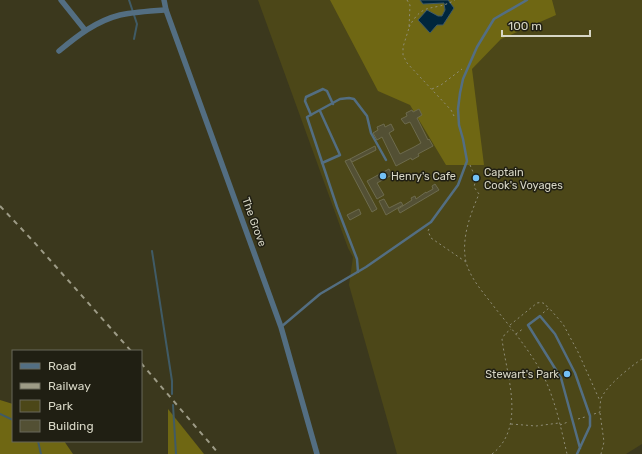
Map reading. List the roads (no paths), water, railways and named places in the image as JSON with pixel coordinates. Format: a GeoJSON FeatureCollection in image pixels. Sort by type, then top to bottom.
{"type":"FeatureCollection","features":[{"type":"Feature","properties":{"kind":"street"},"geometry":{"type":"LineString","coordinates":[[61,0],[85,30]]}},
{"type":"Feature","properties":{"kind":"street","name":"The Grove"},"geometry":{"type":"LineString","coordinates":[[164,0],[166,10],[281,327],[316,454]]}},
{"type":"Feature","properties":{"kind":"street"},"geometry":{"type":"LineString","coordinates":[[58,51],[85,30],[114,17],[166,10]]}},
{"type":"Feature","properties":{"kind":"lane"},"geometry":{"type":"LineString","coordinates":[[281,327],[320,294],[358,272],[431,222],[458,185],[467,161],[459,125],[458,108],[463,79],[469,65],[477,47],[494,19],[527,0]]}},
{"type":"Feature","properties":{"kind":"lane"},"geometry":{"type":"LineString","coordinates":[[311,115],[305,101],[306,97],[323,89],[327,90],[332,104]]}},
{"type":"Feature","properties":{"kind":"lane"},"geometry":{"type":"LineString","coordinates":[[358,272],[357,259],[307,117],[340,99],[354,99],[358,102],[367,116],[371,133],[386,160]]}},
{"type":"Feature","properties":{"kind":"lane"},"geometry":{"type":"LineString","coordinates":[[320,110],[340,155],[322,163]]}},
{"type":"Feature","properties":{"kind":"lane"},"geometry":{"type":"LineString","coordinates":[[577,454],[580,448],[590,426],[590,416],[575,373],[562,347],[555,334],[540,316],[528,325],[561,378],[580,448]]}},
{"type":"Feature","properties":{"kind":"water"},"geometry":{"type":"Polygon","coordinates":[[[420,0],[448,0],[454,8],[443,25],[437,25],[430,33],[418,20],[427,10],[438,16],[442,16],[445,10],[444,3],[423,4],[420,0]]]}},
{"type":"Feature","properties":{"kind":"waterway"},"geometry":{"type":"LineString","coordinates":[[129,0],[137,24],[134,39]]}},
{"type":"Feature","properties":{"kind":"waterway"},"geometry":{"type":"LineString","coordinates":[[152,251],[172,381],[172,394]]}},
{"type":"Feature","properties":{"kind":"waterway"},"geometry":{"type":"LineString","coordinates":[[173,405],[176,454]]}},
{"type":"Feature","properties":{"kind":"waterway"},"geometry":{"type":"LineString","coordinates":[[0,414],[12,420]]}},
{"type":"Feature","properties":{"kind":"waterway"},"geometry":{"type":"LineString","coordinates":[[38,442],[41,454]]}},
{"type":"Feature","properties":{"kind":"railway"},"geometry":{"type":"LineString","coordinates":[[0,206],[130,350]]}},
{"type":"Feature","properties":{"kind":"railway"},"geometry":{"type":"LineString","coordinates":[[142,364],[219,454]]}},
{"type":"Feature","properties":{"kind":"place","name":"Henry's Cafe"},"geometry":{"type":"Point","coordinates":[383,176]}},
{"type":"Feature","properties":{"kind":"place","name":"Captain Cook's Voyages"},"geometry":{"type":"Point","coordinates":[476,178]}},
{"type":"Feature","properties":{"kind":"place","name":"Stewart's Park"},"geometry":{"type":"Point","coordinates":[567,374]}}]}
